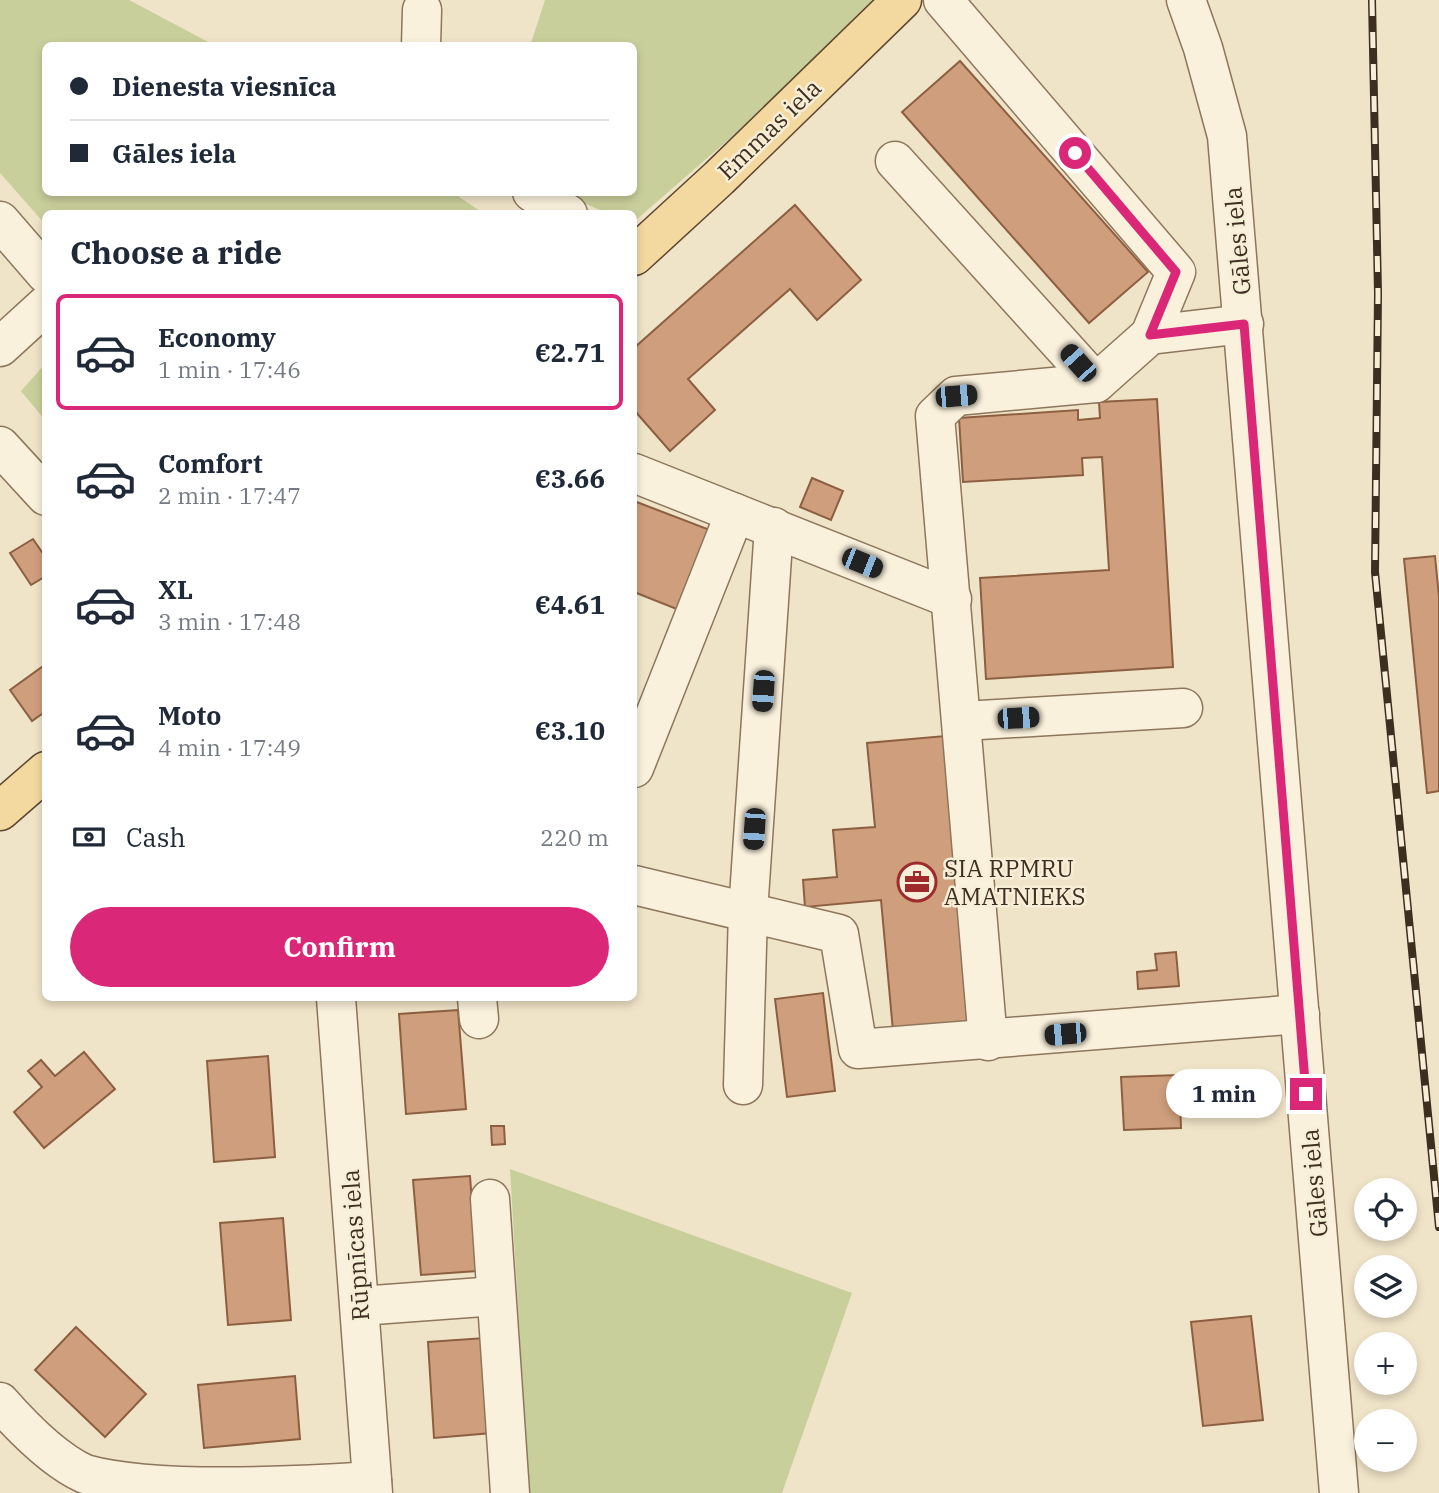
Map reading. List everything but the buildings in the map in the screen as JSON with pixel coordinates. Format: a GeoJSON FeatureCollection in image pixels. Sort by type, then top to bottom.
{"type":"FeatureCollection","features":[{"type":"Feature","properties":{"kind":"main road","name":"Emmas iela"},"geometry":{"type":"LineString","coordinates":[[637,250],[719,178],[902,0]]}},
{"type":"Feature","properties":{"kind":"main road"},"geometry":{"type":"LineString","coordinates":[[0,811],[42,774]]}},
{"type":"Feature","properties":{"kind":"street"},"geometry":{"type":"LineString","coordinates":[[943,0],[1176,272],[1150,335],[1096,383],[956,396],[935,416],[988,1041]]}},
{"type":"Feature","properties":{"kind":"street","name":"Gāles iela"},"geometry":{"type":"LineString","coordinates":[[1186,0],[1203,48],[1227,136],[1339,1493]]}},
{"type":"Feature","properties":{"kind":"street"},"geometry":{"type":"LineString","coordinates":[[895,162],[1096,383]]}},
{"type":"Feature","properties":{"kind":"street"},"geometry":{"type":"LineString","coordinates":[[539,196],[561,210]]}},
{"type":"Feature","properties":{"kind":"street"},"geometry":{"type":"LineString","coordinates":[[0,221],[42,269]]}},
{"type":"Feature","properties":{"kind":"street"},"geometry":{"type":"LineString","coordinates":[[0,347],[42,309]]}},
{"type":"Feature","properties":{"kind":"street"},"geometry":{"type":"LineString","coordinates":[[1150,335],[1244,324]]}},
{"type":"Feature","properties":{"kind":"street"},"geometry":{"type":"LineString","coordinates":[[0,446],[42,492]]}},
{"type":"Feature","properties":{"kind":"street"},"geometry":{"type":"LineString","coordinates":[[637,474],[952,599]]}},
{"type":"Feature","properties":{"kind":"street"},"geometry":{"type":"LineString","coordinates":[[637,760],[736,513]]}},
{"type":"Feature","properties":{"kind":"street"},"geometry":{"type":"LineString","coordinates":[[743,1085],[748,912],[774,527]]}},
{"type":"Feature","properties":{"kind":"street"},"geometry":{"type":"LineString","coordinates":[[962,721],[1183,708]]}},
{"type":"Feature","properties":{"kind":"street"},"geometry":{"type":"LineString","coordinates":[[637,885],[839,934],[858,1049],[988,1041],[1300,1014]]}},
{"type":"Feature","properties":{"kind":"street","name":"Rūpnīcas iela"},"geometry":{"type":"LineString","coordinates":[[337,1001],[372,1487]]}},
{"type":"Feature","properties":{"kind":"street"},"geometry":{"type":"LineString","coordinates":[[490,1199],[510,1493]]}},
{"type":"Feature","properties":{"kind":"street"},"geometry":{"type":"LineString","coordinates":[[360,1306],[496,1296]]}},
{"type":"Feature","properties":{"kind":"street"},"geometry":{"type":"LineString","coordinates":[[0,1402],[27,1432],[84,1473],[121,1489],[372,1487]]}},
{"type":"Feature","properties":{"kind":"green space"},"geometry":{"type":"Polygon","coordinates":[[[0,0],[129,0],[208,42],[42,42],[42,196],[458,196],[479,210],[42,210],[42,221],[0,173],[0,0]]]}},
{"type":"Feature","properties":{"kind":"green space"},"geometry":{"type":"Polygon","coordinates":[[[545,0],[881,0],[866,20],[637,219],[637,210],[599,210],[569,196],[637,196],[637,42],[531,42],[545,0]]]}},
{"type":"Feature","properties":{"kind":"green space"},"geometry":{"type":"Polygon","coordinates":[[[42,367],[42,416],[21,391],[42,367]]]}},
{"type":"Feature","properties":{"kind":"green space"},"geometry":{"type":"Polygon","coordinates":[[[510,1169],[852,1293],[782,1493],[529,1493],[510,1169]]]}},
{"type":"Feature","properties":{"kind":"railway"},"geometry":{"type":"LineString","coordinates":[[1372,0],[1378,293],[1375,572],[1439,1227]]}},
{"type":"Feature","properties":{"kind":"place","name":"SIA RPMRU AMATNIEKS"},"geometry":{"type":"Point","coordinates":[917,882]}},
{"type":"Feature","properties":{"kind":"route"},"geometry":{"type":"LineString","coordinates":[[1075,153],[1176,272],[1150,335],[1244,324],[1306,1094]]}}]}
